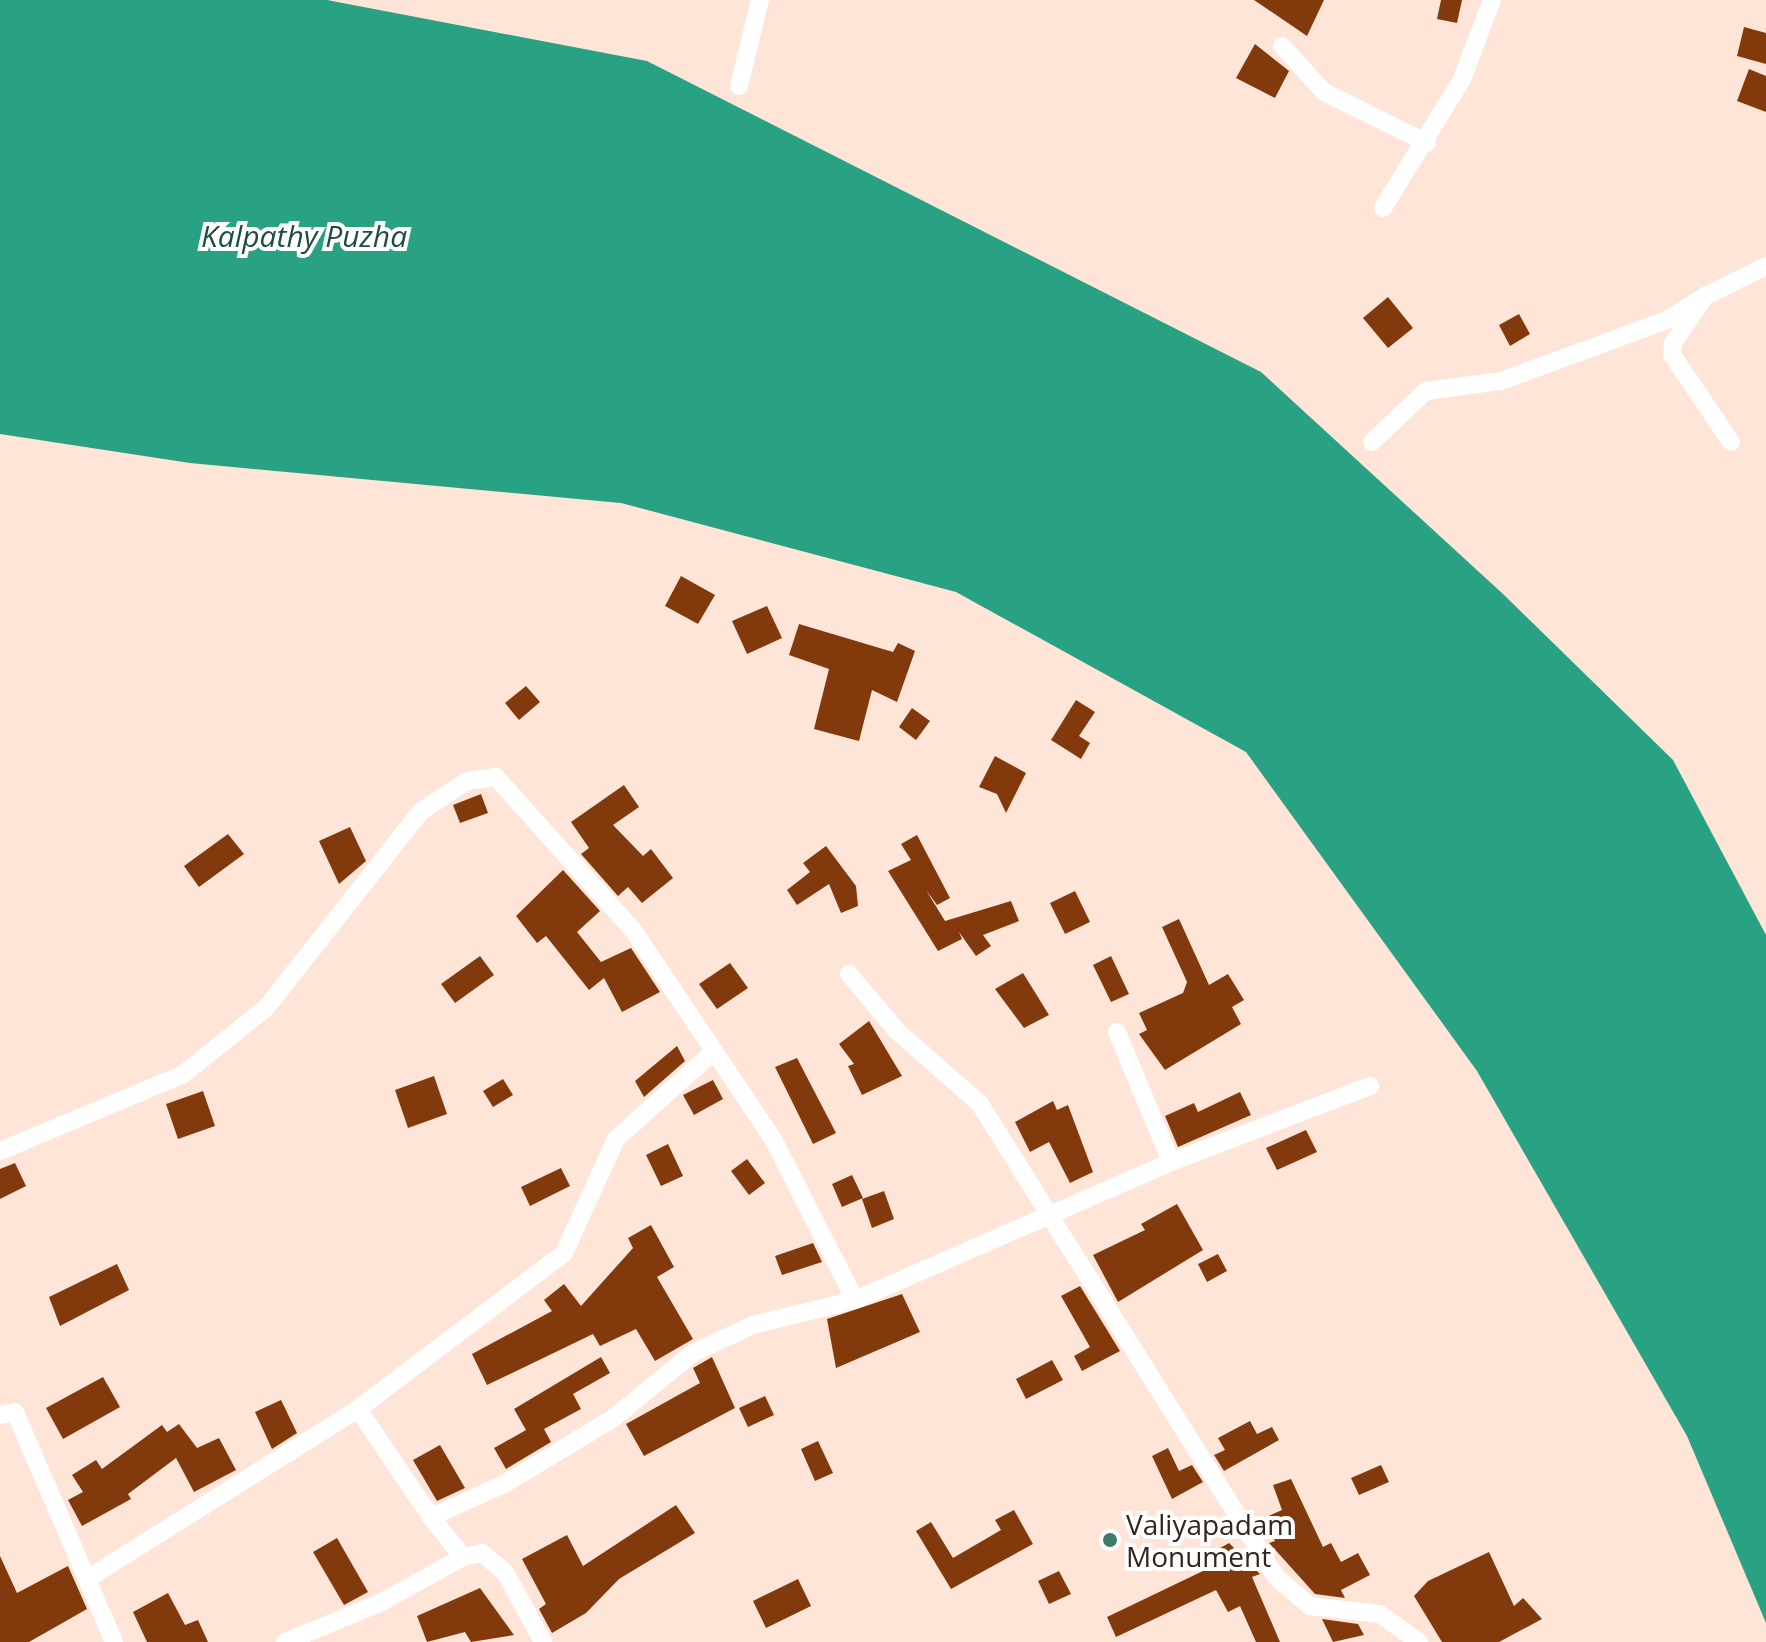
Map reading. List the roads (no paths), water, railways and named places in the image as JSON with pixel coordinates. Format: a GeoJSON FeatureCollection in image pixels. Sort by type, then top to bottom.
{"type":"FeatureCollection","features":[{"type":"Feature","properties":{"kind":"street"},"geometry":{"type":"LineString","coordinates":[[739,86],[760,0]]}},
{"type":"Feature","properties":{"kind":"street"},"geometry":{"type":"LineString","coordinates":[[1383,208],[1427,143],[1462,79],[1492,0]]}},
{"type":"Feature","properties":{"kind":"street"},"geometry":{"type":"LineString","coordinates":[[1282,46],[1324,92],[1427,143]]}},
{"type":"Feature","properties":{"kind":"street"},"geometry":{"type":"LineString","coordinates":[[1372,442],[1426,391],[1501,381],[1667,320],[1705,296],[1766,266]]}},
{"type":"Feature","properties":{"kind":"street"},"geometry":{"type":"LineString","coordinates":[[1705,296],[1672,355],[1731,442]]}},
{"type":"Feature","properties":{"kind":"street"},"geometry":{"type":"LineString","coordinates":[[0,1151],[182,1075],[266,1008],[420,812],[467,781],[496,777],[633,930],[712,1053],[774,1141],[855,1300]]}},
{"type":"Feature","properties":{"kind":"street"},"geometry":{"type":"LineString","coordinates":[[849,974],[897,1031],[980,1104],[1054,1212],[1276,1577],[1310,1606],[1380,1614],[1419,1642]]}},
{"type":"Feature","properties":{"kind":"street"},"geometry":{"type":"LineString","coordinates":[[1117,1032],[1171,1162]]}},
{"type":"Feature","properties":{"kind":"street"},"geometry":{"type":"LineString","coordinates":[[87,1579],[358,1409],[564,1253],[616,1139],[712,1053]]}},
{"type":"Feature","properties":{"kind":"street"},"geometry":{"type":"LineString","coordinates":[[431,1517],[599,1426],[693,1353],[753,1325],[855,1300],[1171,1162],[1370,1086]]}},
{"type":"Feature","properties":{"kind":"street"},"geometry":{"type":"LineString","coordinates":[[358,1409],[431,1517],[463,1557]]}},
{"type":"Feature","properties":{"kind":"street"},"geometry":{"type":"LineString","coordinates":[[0,1415],[15,1412],[114,1642]]}},
{"type":"Feature","properties":{"kind":"street"},"geometry":{"type":"LineString","coordinates":[[285,1642],[382,1602],[463,1557],[482,1553],[505,1572],[543,1642]]}},
{"type":"Feature","properties":{"kind":"water","name":"Kalpathy Puzha"},"geometry":{"type":"Polygon","coordinates":[[[0,0],[327,0],[647,61],[1261,372],[1503,594],[1673,760],[1766,935],[1766,1623],[1687,1436],[1477,1071],[1246,752],[956,592],[621,503],[190,463],[0,434],[0,0]]]}},
{"type":"Feature","properties":{"kind":"place","name":"Valiyapadam Monument"},"geometry":{"type":"Point","coordinates":[1110,1540]}}]}
